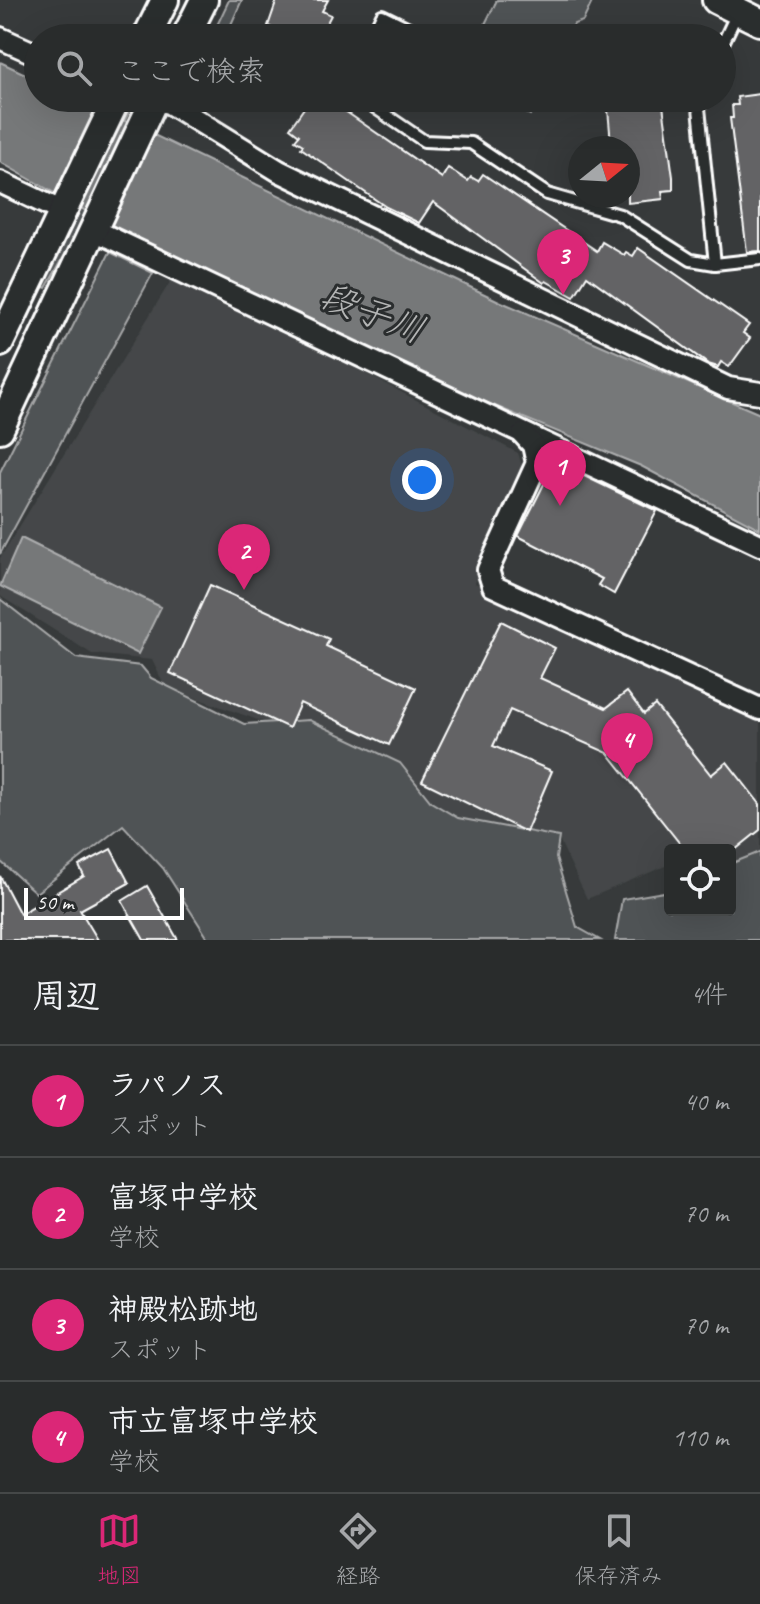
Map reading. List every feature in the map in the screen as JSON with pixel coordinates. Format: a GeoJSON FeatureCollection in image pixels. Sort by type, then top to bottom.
{"type":"FeatureCollection","features":[{"type":"Feature","properties":{"kind":"street"},"geometry":{"type":"LineString","coordinates":[[153,24],[165,0]]}},
{"type":"Feature","properties":{"kind":"street"},"geometry":{"type":"LineString","coordinates":[[192,24],[204,0]]}},
{"type":"Feature","properties":{"kind":"street"},"geometry":{"type":"LineString","coordinates":[[0,38],[24,49]]}},
{"type":"Feature","properties":{"kind":"street"},"geometry":{"type":"LineString","coordinates":[[0,343],[65,213],[111,112]]}},
{"type":"Feature","properties":{"kind":"street"},"geometry":{"type":"LineString","coordinates":[[0,429],[148,112]]}},
{"type":"Feature","properties":{"kind":"street"},"geometry":{"type":"LineString","coordinates":[[184,112],[279,171],[728,388],[760,393]]}},
{"type":"Feature","properties":{"kind":"street"},"geometry":{"type":"LineString","coordinates":[[0,182],[65,213]]}},
{"type":"Feature","properties":{"kind":"street"},"geometry":{"type":"LineString","coordinates":[[92,229],[760,545]]}},
{"type":"Feature","properties":{"kind":"street"},"geometry":{"type":"LineString","coordinates":[[523,434],[533,445],[537,463],[490,563],[488,570],[493,586],[760,709]]}},
{"type":"Feature","properties":{"kind":"lane"},"geometry":{"type":"LineString","coordinates":[[378,24],[382,15],[400,24]]}},
{"type":"Feature","properties":{"kind":"lane"},"geometry":{"type":"LineString","coordinates":[[382,112],[424,141],[471,143],[547,194],[620,215],[691,260],[715,264],[760,259]]}},
{"type":"Feature","properties":{"kind":"lane"},"geometry":{"type":"LineString","coordinates":[[699,112],[715,264]]}},
{"type":"Feature","properties":{"kind":"shaded area"},"geometry":{"type":"Polygon","coordinates":[[[229,0],[242,0],[231,24],[218,24],[229,0]]]}},
{"type":"Feature","properties":{"kind":"shaded area"},"geometry":{"type":"Polygon","coordinates":[[[497,0],[593,0],[583,21],[574,24],[485,24],[497,0]]]}},
{"type":"Feature","properties":{"kind":"shaded area"},"geometry":{"type":"Polygon","coordinates":[[[129,112],[135,112],[82,224],[46,288],[42,286],[129,112]]]}},
{"type":"Feature","properties":{"kind":"shaded area"},"geometry":{"type":"Polygon","coordinates":[[[110,252],[153,273],[0,554],[0,472],[110,252]]]}},
{"type":"Feature","properties":{"kind":"shaded area"},"geometry":{"type":"Polygon","coordinates":[[[175,274],[518,453],[525,475],[475,583],[760,722],[760,868],[736,878],[736,844],[664,844],[664,867],[587,899],[558,837],[444,841],[272,725],[165,687],[152,660],[92,654],[0,596],[0,558],[175,274]]]}},
{"type":"Feature","properties":{"kind":"shaded area"},"geometry":{"type":"Polygon","coordinates":[[[0,599],[76,658],[141,666],[151,678],[244,724],[309,720],[400,763],[431,802],[458,818],[559,837],[556,858],[577,927],[600,940],[209,940],[163,868],[123,825],[36,893],[0,861],[0,599]]]}},
{"type":"Feature","properties":{"kind":"shaded area"},"geometry":{"type":"Polygon","coordinates":[[[760,852],[760,940],[615,940],[622,899],[664,892],[664,916],[736,916],[736,862],[760,852]]]}},
{"type":"Feature","properties":{"kind":"water","name":"段子川"},"geometry":{"type":"Polygon","coordinates":[[[0,62],[24,73],[24,112],[106,112],[499,301],[760,414],[760,529],[641,466],[468,395],[123,232],[0,162],[0,62]]]}},
{"type":"Feature","properties":{"kind":"water"},"geometry":{"type":"Polygon","coordinates":[[[21,538],[161,607],[138,654],[0,586],[21,538]]]}},
{"type":"Feature","properties":{"kind":"building"},"geometry":{"type":"Polygon","coordinates":[[[277,0],[328,0],[322,11],[331,15],[326,24],[269,24],[277,0]]]}},
{"type":"Feature","properties":{"kind":"building"},"geometry":{"type":"Polygon","coordinates":[[[760,94],[760,251],[747,252],[730,118],[733,118],[733,112],[736,112],[737,97],[760,94]]]}},
{"type":"Feature","properties":{"kind":"building"},"geometry":{"type":"Polygon","coordinates":[[[301,112],[346,112],[442,178],[448,168],[468,181],[471,177],[478,181],[483,174],[597,251],[602,242],[624,255],[626,252],[633,256],[638,248],[749,325],[743,333],[750,338],[729,367],[721,362],[718,367],[708,364],[587,276],[574,297],[546,281],[544,283],[433,202],[419,223],[386,207],[301,148],[303,145],[295,140],[299,135],[290,128],[301,112]]]}},
{"type":"Feature","properties":{"kind":"building"},"geometry":{"type":"Polygon","coordinates":[[[608,112],[664,112],[673,190],[662,191],[663,199],[640,202],[640,136],[610,136],[608,112]]]}},
{"type":"Feature","properties":{"kind":"building"},"geometry":{"type":"Polygon","coordinates":[[[555,462],[657,511],[614,594],[598,585],[602,579],[518,536],[555,462]]]}},
{"type":"Feature","properties":{"kind":"building"},"geometry":{"type":"Polygon","coordinates":[[[210,585],[329,639],[326,646],[416,688],[389,745],[300,703],[289,728],[170,673],[210,585]]]}},
{"type":"Feature","properties":{"kind":"building"},"geometry":{"type":"Polygon","coordinates":[[[501,621],[555,648],[540,678],[606,708],[627,692],[644,714],[655,705],[711,775],[727,762],[760,804],[760,830],[736,849],[736,844],[680,844],[608,753],[510,710],[493,746],[552,771],[526,832],[422,781],[501,621]]]}},
{"type":"Feature","properties":{"kind":"building"},"geometry":{"type":"Polygon","coordinates":[[[111,849],[129,883],[80,910],[98,940],[0,940],[0,876],[20,914],[84,876],[79,866],[111,849]]]}},
{"type":"Feature","properties":{"kind":"building"},"geometry":{"type":"Polygon","coordinates":[[[147,886],[178,940],[144,940],[122,901],[147,886]]]}},
{"type":"Feature","properties":{"kind":"place","name":"神殿松跡地"},"geometry":{"type":"Point","coordinates":[563,295]}},
{"type":"Feature","properties":{"kind":"place","name":"ラパノス"},"geometry":{"type":"Point","coordinates":[560,506]}},
{"type":"Feature","properties":{"kind":"place","name":"富塚中学校"},"geometry":{"type":"Point","coordinates":[244,590]}},
{"type":"Feature","properties":{"kind":"place","name":"市立富塚中学校"},"geometry":{"type":"Point","coordinates":[627,779]}}]}
